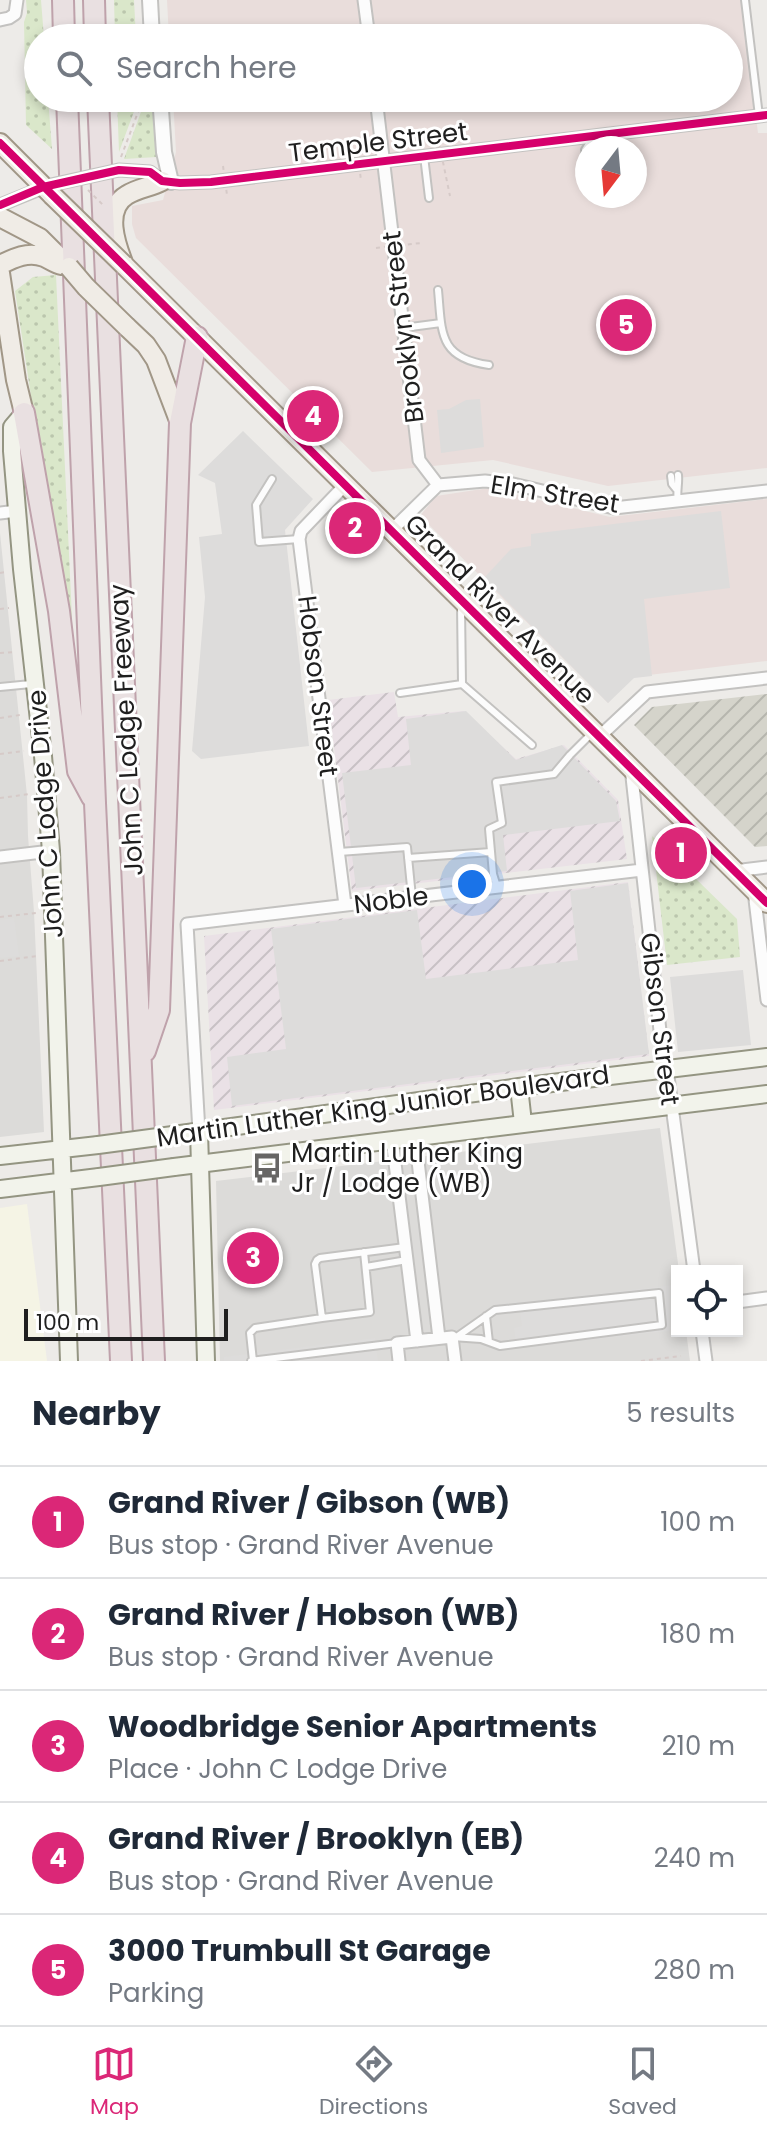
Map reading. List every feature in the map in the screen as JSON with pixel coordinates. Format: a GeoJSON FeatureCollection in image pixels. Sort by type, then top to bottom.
{"type":"FeatureCollection","features":[{"type":"Feature","properties":{"kind":"highway"},"geometry":{"type":"LineString","coordinates":[[63,0],[64,24]]}},
{"type":"Feature","properties":{"kind":"highway"},"geometry":{"type":"LineString","coordinates":[[94,0],[95,24]]}},
{"type":"Feature","properties":{"kind":"highway","name":"John C Lodge Freeway"},"geometry":{"type":"LineString","coordinates":[[68,112],[121,1361]]}},
{"type":"Feature","properties":{"kind":"highway","name":"John C Lodge Freeway"},"geometry":{"type":"LineString","coordinates":[[99,112],[154,1361]]}},
{"type":"Feature","properties":{"kind":"highway"},"geometry":{"type":"LineString","coordinates":[[141,1062],[159,1010],[180,423],[197,337]]}},
{"type":"Feature","properties":{"kind":"highway"},"geometry":{"type":"LineString","coordinates":[[24,413],[59,611],[78,771],[95,803]]}},
{"type":"Feature","properties":{"kind":"main road","name":"Grand River Avenue"},"geometry":{"type":"LineString","coordinates":[[0,143],[760,896]]}},
{"type":"Feature","properties":{"kind":"main road"},"geometry":{"type":"LineString","coordinates":[[124,265],[115,244],[113,203],[140,189],[166,182]]}},
{"type":"Feature","properties":{"kind":"main road"},"geometry":{"type":"LineString","coordinates":[[0,217],[26,230],[146,345],[156,360],[180,423]]}},
{"type":"Feature","properties":{"kind":"main road"},"geometry":{"type":"LineString","coordinates":[[0,265],[28,255],[60,261]]}},
{"type":"Feature","properties":{"kind":"main road"},"geometry":{"type":"LineString","coordinates":[[0,273],[24,413]]}},
{"type":"Feature","properties":{"kind":"main road","name":"John C Lodge Drive"},"geometry":{"type":"LineString","coordinates":[[24,413],[12,427],[8,512],[35,683],[51,851],[69,1361]]}},
{"type":"Feature","properties":{"kind":"main road","name":"Martin Luther King Junior Boulevard"},"geometry":{"type":"LineString","coordinates":[[0,1156],[767,1057]]}},
{"type":"Feature","properties":{"kind":"main road"},"geometry":{"type":"LineString","coordinates":[[519,1087],[523,1123]]}},
{"type":"Feature","properties":{"kind":"main road","name":"Martin Luther King Junior Boulevard"},"geometry":{"type":"LineString","coordinates":[[0,1189],[767,1094]]}},
{"type":"Feature","properties":{"kind":"main road"},"geometry":{"type":"LineString","coordinates":[[199,1132],[206,1361]]}},
{"type":"Feature","properties":{"kind":"street"},"geometry":{"type":"LineString","coordinates":[[0,20],[15,14],[17,0]]}},
{"type":"Feature","properties":{"kind":"street"},"geometry":{"type":"LineString","coordinates":[[150,0],[151,24]]}},
{"type":"Feature","properties":{"kind":"street"},"geometry":{"type":"LineString","coordinates":[[364,0],[367,24]]}},
{"type":"Feature","properties":{"kind":"street"},"geometry":{"type":"LineString","coordinates":[[161,112],[166,182]]}},
{"type":"Feature","properties":{"kind":"street","name":"Brooklyn Street"},"geometry":{"type":"LineString","coordinates":[[378,112],[419,460],[438,485]]}},
{"type":"Feature","properties":{"kind":"street","name":"Temple Street"},"geometry":{"type":"LineString","coordinates":[[613,136],[763,116]]}},
{"type":"Feature","properties":{"kind":"street","name":"Temple Street"},"geometry":{"type":"LineString","coordinates":[[0,205],[119,166],[150,172],[166,182],[211,182],[575,141]]}},
{"type":"Feature","properties":{"kind":"street","name":"Elm Street"},"geometry":{"type":"LineString","coordinates":[[438,485],[485,481],[513,484],[614,508],[677,495],[767,491]]}},
{"type":"Feature","properties":{"kind":"street"},"geometry":{"type":"LineString","coordinates":[[299,539],[301,531],[346,484]]}},
{"type":"Feature","properties":{"kind":"street"},"geometry":{"type":"LineString","coordinates":[[392,530],[438,485]]}},
{"type":"Feature","properties":{"kind":"street","name":"Hobson Street"},"geometry":{"type":"LineString","coordinates":[[299,539],[345,905]]}},
{"type":"Feature","properties":{"kind":"street"},"geometry":{"type":"LineString","coordinates":[[597,734],[647,692],[767,678]]}},
{"type":"Feature","properties":{"kind":"street","name":"Gibson Street"},"geometry":{"type":"LineString","coordinates":[[631,767],[663,1058],[693,1265]]}},
{"type":"Feature","properties":{"kind":"street"},"geometry":{"type":"LineString","coordinates":[[0,857],[51,851]]}},
{"type":"Feature","properties":{"kind":"street"},"geometry":{"type":"LineString","coordinates":[[734,871],[767,867]]}},
{"type":"Feature","properties":{"kind":"street","name":"Noble"},"geometry":{"type":"LineString","coordinates":[[199,1132],[187,924],[642,870]]}},
{"type":"Feature","properties":{"kind":"street"},"geometry":{"type":"LineString","coordinates":[[760,896],[767,1000]]}},
{"type":"Feature","properties":{"kind":"street"},"geometry":{"type":"LineString","coordinates":[[415,1136],[455,1361]]}},
{"type":"Feature","properties":{"kind":"street"},"geometry":{"type":"LineString","coordinates":[[392,1139],[417,1341]]}},
{"type":"Feature","properties":{"kind":"street"},"geometry":{"type":"LineString","coordinates":[[743,1301],[767,1298]]}},
{"type":"Feature","properties":{"kind":"street"},"geometry":{"type":"LineString","coordinates":[[399,1361],[397,1343],[450,1337]]}},
{"type":"Feature","properties":{"kind":"street"},"geometry":{"type":"LineString","coordinates":[[703,1337],[706,1361]]}},
{"type":"Feature","properties":{"kind":"lane"},"geometry":{"type":"LineString","coordinates":[[745,0],[763,116]]}},
{"type":"Feature","properties":{"kind":"lane"},"geometry":{"type":"LineString","coordinates":[[424,156],[429,198]]}},
{"type":"Feature","properties":{"kind":"lane"},"geometry":{"type":"LineString","coordinates":[[438,290],[444,340],[464,359],[489,365]]}},
{"type":"Feature","properties":{"kind":"lane"},"geometry":{"type":"LineString","coordinates":[[403,328],[441,323]]}},
{"type":"Feature","properties":{"kind":"lane"},"geometry":{"type":"LineString","coordinates":[[674,476],[679,483],[677,495]]}},
{"type":"Feature","properties":{"kind":"lane"},"geometry":{"type":"LineString","coordinates":[[272,479],[256,505],[259,542],[299,539]]}},
{"type":"Feature","properties":{"kind":"lane"},"geometry":{"type":"LineString","coordinates":[[461,598],[462,684],[532,745]]}},
{"type":"Feature","properties":{"kind":"lane"},"geometry":{"type":"LineString","coordinates":[[0,687],[35,683]]}},
{"type":"Feature","properties":{"kind":"lane"},"geometry":{"type":"LineString","coordinates":[[400,693],[462,684]]}},
{"type":"Feature","properties":{"kind":"lane"},"geometry":{"type":"LineString","coordinates":[[497,887],[489,829],[502,823],[496,782],[554,774],[570,755],[597,734]]}},
{"type":"Feature","properties":{"kind":"lane"},"geometry":{"type":"LineString","coordinates":[[339,852],[407,847],[412,897]]}},
{"type":"Feature","properties":{"kind":"lane"},"geometry":{"type":"LineString","coordinates":[[408,858],[491,852]]}},
{"type":"Feature","properties":{"kind":"lane"},"geometry":{"type":"LineString","coordinates":[[322,1318],[317,1260],[405,1247]]}},
{"type":"Feature","properties":{"kind":"lane"},"geometry":{"type":"LineString","coordinates":[[364,1252],[370,1312],[255,1328],[250,1333],[252,1361],[397,1343]]}},
{"type":"Feature","properties":{"kind":"lane"},"geometry":{"type":"LineString","coordinates":[[366,1267],[407,1260]]}},
{"type":"Feature","properties":{"kind":"lane"},"geometry":{"type":"LineString","coordinates":[[659,1293],[662,1325],[500,1346],[450,1337],[495,1310],[659,1293]]}},
{"type":"Feature","properties":{"kind":"lane"},"geometry":{"type":"LineString","coordinates":[[486,1316],[489,1342]]}},
{"type":"Feature","properties":{"kind":"lane"},"geometry":{"type":"LineString","coordinates":[[327,1352],[328,1361]]}},
{"type":"Feature","properties":{"kind":"path"},"geometry":{"type":"LineString","coordinates":[[119,166],[138,112]]}},
{"type":"Feature","properties":{"kind":"path"},"geometry":{"type":"LineString","coordinates":[[438,138],[450,196]]}},
{"type":"Feature","properties":{"kind":"path"},"geometry":{"type":"LineString","coordinates":[[357,150],[361,180]]}},
{"type":"Feature","properties":{"kind":"path"},"geometry":{"type":"LineString","coordinates":[[223,166],[227,195]]}},
{"type":"Feature","properties":{"kind":"path"},"geometry":{"type":"LineString","coordinates":[[85,186],[113,203]]}},
{"type":"Feature","properties":{"kind":"path"},"geometry":{"type":"LineString","coordinates":[[376,248],[421,243]]}},
{"type":"Feature","properties":{"kind":"path"},"geometry":{"type":"LineString","coordinates":[[0,573],[6,572]]}},
{"type":"Feature","properties":{"kind":"path"},"geometry":{"type":"LineString","coordinates":[[0,609],[9,608]]}},
{"type":"Feature","properties":{"kind":"path"},"geometry":{"type":"LineString","coordinates":[[0,653],[14,652]]}},
{"type":"Feature","properties":{"kind":"path"},"geometry":{"type":"LineString","coordinates":[[0,718],[20,715]]}},
{"type":"Feature","properties":{"kind":"path"},"geometry":{"type":"LineString","coordinates":[[0,754],[24,751]]}},
{"type":"Feature","properties":{"kind":"path"},"geometry":{"type":"LineString","coordinates":[[0,798],[30,794]]}},
{"type":"Feature","properties":{"kind":"path"},"geometry":{"type":"LineString","coordinates":[[0,917],[36,913]]}},
{"type":"Feature","properties":{"kind":"path"},"geometry":{"type":"LineString","coordinates":[[0,961],[37,956]]}},
{"type":"Feature","properties":{"kind":"path"},"geometry":{"type":"LineString","coordinates":[[641,1361],[681,1356]]}},
{"type":"Feature","properties":{"kind":"shaded area"},"geometry":{"type":"Polygon","coordinates":[[[167,0],[741,0],[758,133],[767,133],[767,468],[608,486],[493,460],[372,472],[136,238],[132,206],[163,200],[176,152],[174,112],[743,112],[743,24],[168,24],[167,0]]]}},
{"type":"Feature","properties":{"kind":"shaded area"},"geometry":{"type":"Polygon","coordinates":[[[480,399],[484,447],[441,453],[437,410],[449,409],[466,400],[480,399]]]}},
{"type":"Feature","properties":{"kind":"shaded area"},"geometry":{"type":"Polygon","coordinates":[[[243,431],[313,499],[285,530],[309,746],[201,759],[192,751],[205,597],[199,537],[222,534],[215,483],[198,475],[243,431]]]}},
{"type":"Feature","properties":{"kind":"shaded area"},"geometry":{"type":"Polygon","coordinates":[[[489,488],[610,517],[767,499],[767,661],[632,677],[608,703],[420,516],[436,496],[489,488]]]}},
{"type":"Feature","properties":{"kind":"shaded area"},"geometry":{"type":"Polygon","coordinates":[[[721,511],[730,588],[644,599],[652,676],[634,678],[608,703],[484,578],[511,549],[531,546],[531,534],[721,511]]]}},
{"type":"Feature","properties":{"kind":"shaded area"},"geometry":{"type":"Polygon","coordinates":[[[0,533],[27,795],[44,1132],[0,1137],[0,533]]]}},
{"type":"Feature","properties":{"kind":"shaded area"},"geometry":{"type":"Polygon","coordinates":[[[394,692],[398,717],[463,711],[516,759],[564,745],[618,800],[627,859],[352,891],[328,700],[394,692]]]}},
{"type":"Feature","properties":{"kind":"shaded area"},"geometry":{"type":"Polygon","coordinates":[[[767,694],[767,846],[755,847],[634,725],[652,707],[767,694]]]}},
{"type":"Feature","properties":{"kind":"shaded area"},"geometry":{"type":"Polygon","coordinates":[[[466,711],[516,760],[562,745],[616,801],[620,821],[503,835],[507,871],[356,888],[342,773],[411,765],[406,719],[466,711]]]}},
{"type":"Feature","properties":{"kind":"shaded area"},"geometry":{"type":"Polygon","coordinates":[[[628,882],[649,1056],[214,1110],[204,936],[628,882]]]}},
{"type":"Feature","properties":{"kind":"shaded area"},"geometry":{"type":"Polygon","coordinates":[[[628,883],[649,1054],[232,1106],[227,1057],[286,1049],[271,929],[417,910],[426,979],[578,960],[570,891],[628,883]]]}},
{"type":"Feature","properties":{"kind":"shaded area"},"geometry":{"type":"Polygon","coordinates":[[[14,918],[19,956],[0,958],[0,920],[14,918]]]}},
{"type":"Feature","properties":{"kind":"shaded area"},"geometry":{"type":"Polygon","coordinates":[[[743,970],[751,1045],[678,1052],[670,977],[743,970]]]}},
{"type":"Feature","properties":{"kind":"shaded area"},"geometry":{"type":"Polygon","coordinates":[[[660,1128],[678,1265],[671,1265],[671,1337],[687,1337],[690,1361],[220,1361],[216,1181],[660,1128]]]}},
{"type":"Feature","properties":{"kind":"shaded area"},"geometry":{"type":"Polygon","coordinates":[[[27,1204],[47,1361],[0,1361],[0,1208],[27,1204]]]}},
{"type":"Feature","properties":{"kind":"shaded area"},"geometry":{"type":"Polygon","coordinates":[[[671,1285],[671,1331],[517,1348],[514,1328],[522,1326],[519,1303],[671,1285]]]}},
{"type":"Feature","properties":{"kind":"shaded area"},"geometry":{"type":"Polygon","coordinates":[[[375,1338],[378,1361],[224,1361],[224,1357],[375,1338]]]}},
{"type":"Feature","properties":{"kind":"green space"},"geometry":{"type":"Polygon","coordinates":[[[26,0],[41,0],[43,24],[24,24],[26,0]]]}},
{"type":"Feature","properties":{"kind":"green space"},"geometry":{"type":"Polygon","coordinates":[[[114,0],[134,0],[135,24],[115,24],[114,0]]]}},
{"type":"Feature","properties":{"kind":"green space"},"geometry":{"type":"Polygon","coordinates":[[[26,112],[49,112],[52,149],[26,125],[26,112]]]}},
{"type":"Feature","properties":{"kind":"green space"},"geometry":{"type":"Polygon","coordinates":[[[118,112],[134,112],[119,152],[118,112]]]}},
{"type":"Feature","properties":{"kind":"green space"},"geometry":{"type":"Polygon","coordinates":[[[141,112],[154,112],[157,157],[124,159],[141,112]]]}},
{"type":"Feature","properties":{"kind":"green space"},"geometry":{"type":"Polygon","coordinates":[[[56,275],[72,618],[65,619],[15,291],[33,277],[56,275]]]}},
{"type":"Feature","properties":{"kind":"green space"},"geometry":{"type":"Polygon","coordinates":[[[652,836],[737,919],[740,957],[667,965],[652,836]]]}},
{"type":"Feature","properties":{"kind":"cycle path"},"geometry":{"type":"LineString","coordinates":[[0,205],[43,187],[119,170],[150,172],[162,181],[211,182],[767,115]]}},
{"type":"Feature","properties":{"kind":"cycle path"},"geometry":{"type":"LineString","coordinates":[[0,143],[767,903]]}},
{"type":"Feature","properties":{"kind":"place","name":"3000 Trumbull St Garage"},"geometry":{"type":"Point","coordinates":[626,325]}},
{"type":"Feature","properties":{"kind":"place","name":"Grand River / Brooklyn (EB)"},"geometry":{"type":"Point","coordinates":[313,416]}},
{"type":"Feature","properties":{"kind":"place","name":"Grand River / Hobson (WB)"},"geometry":{"type":"Point","coordinates":[355,528]}},
{"type":"Feature","properties":{"kind":"place","name":"Grand River / Gibson (WB)"},"geometry":{"type":"Point","coordinates":[681,853]}},
{"type":"Feature","properties":{"kind":"place","name":"Martin Luther King Jr / Lodge (WB)"},"geometry":{"type":"Point","coordinates":[267,1168]}},
{"type":"Feature","properties":{"kind":"place","name":"Woodbridge Senior Apartments"},"geometry":{"type":"Point","coordinates":[253,1258]}}]}
